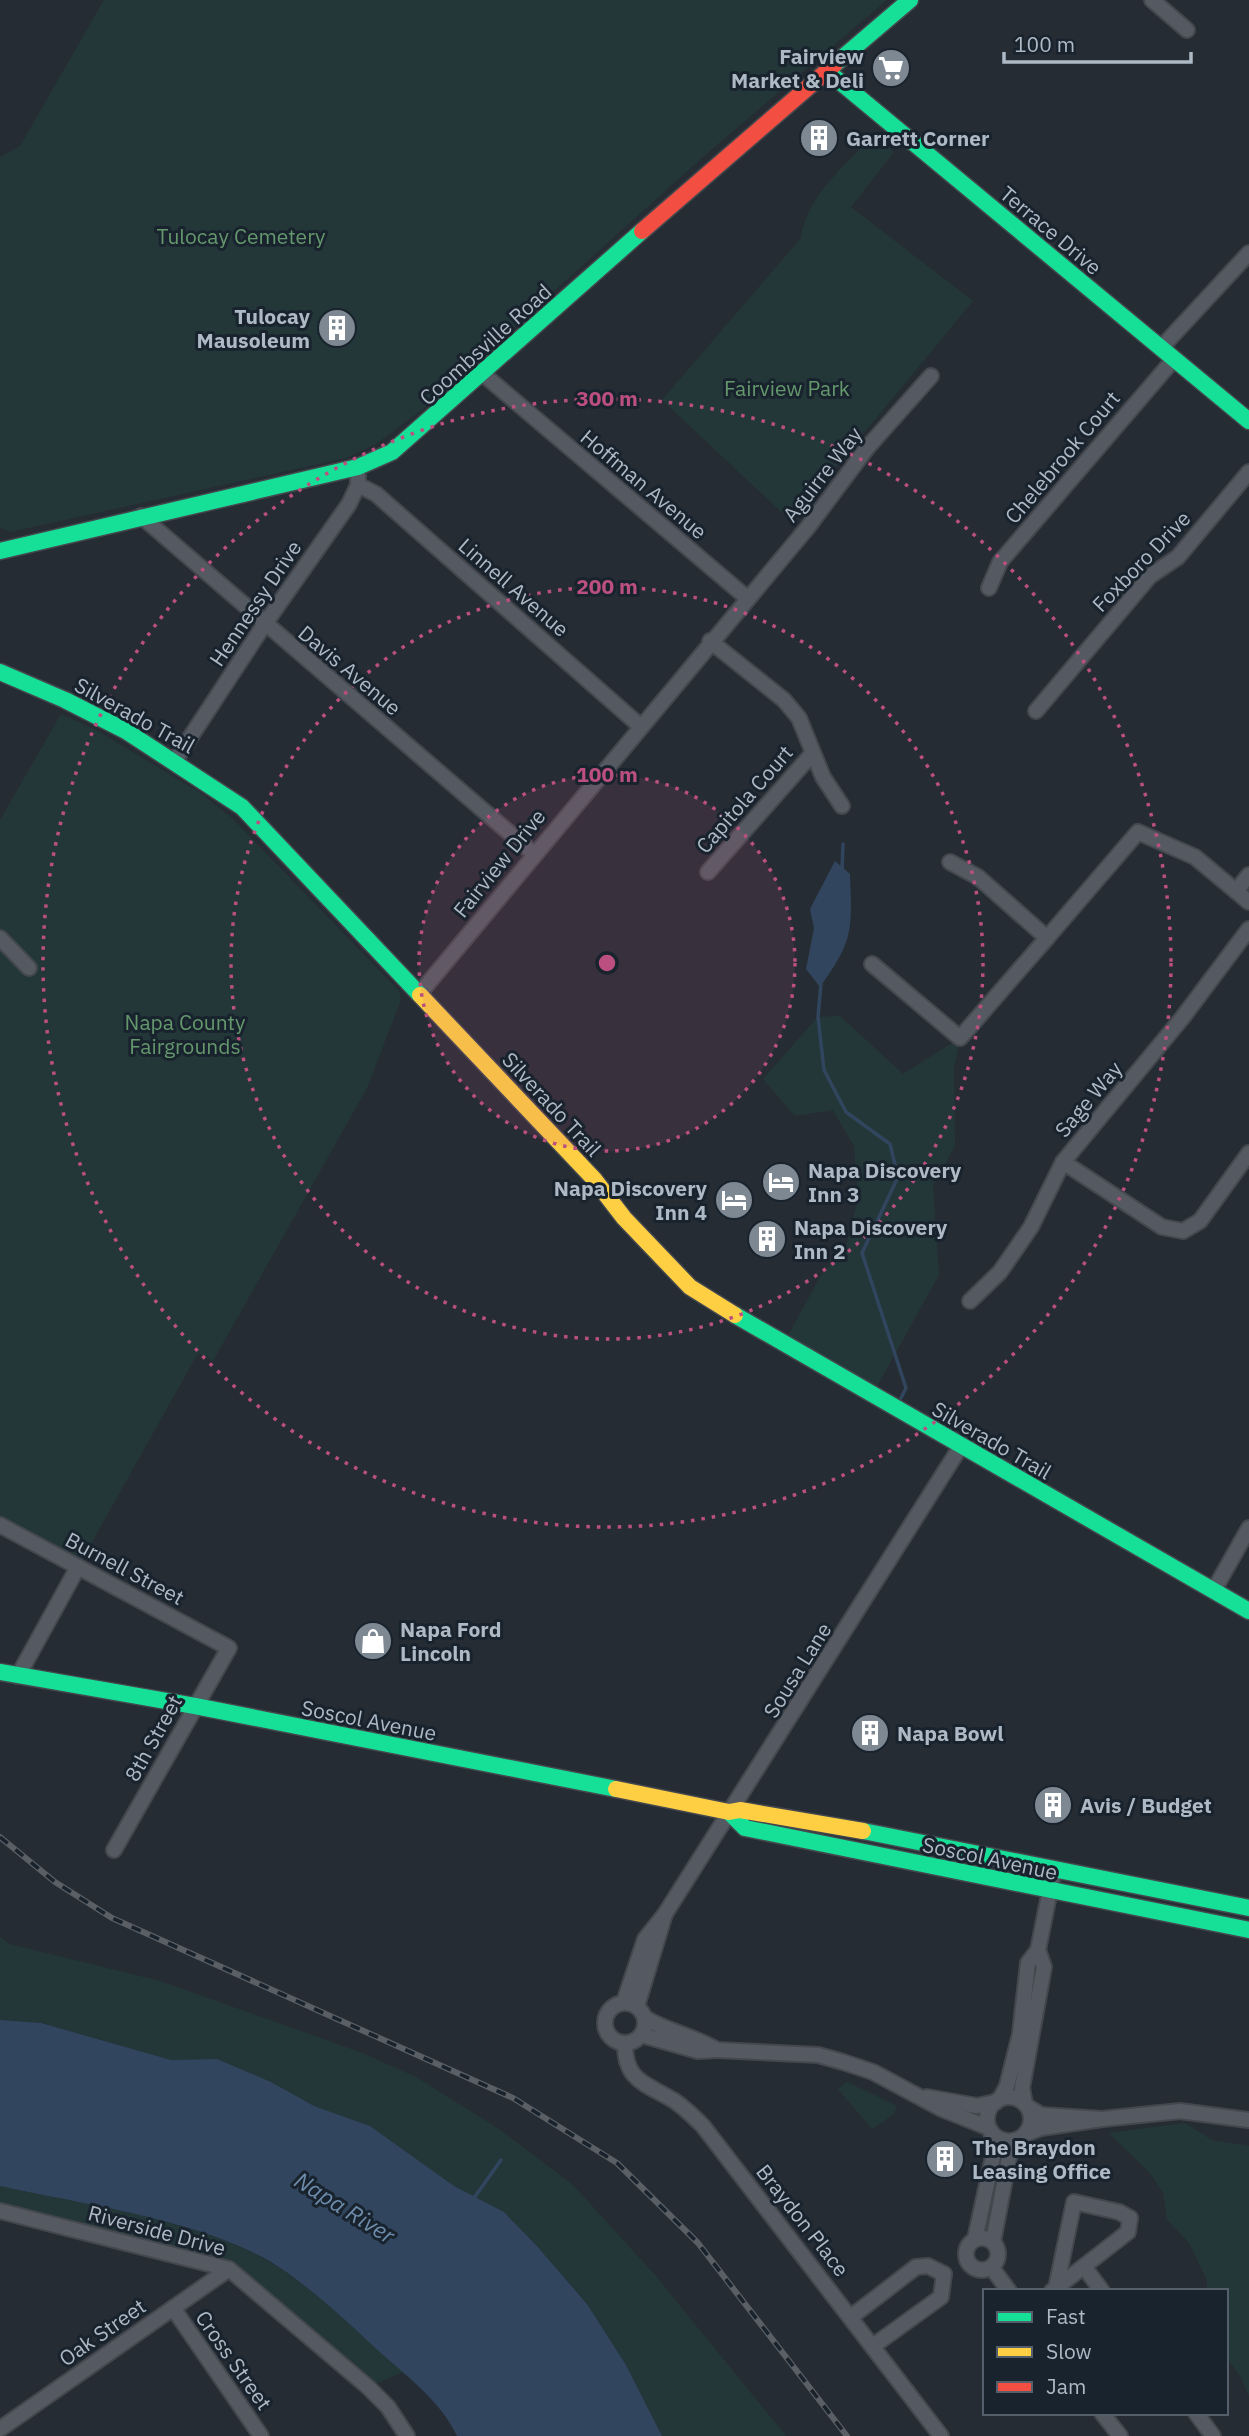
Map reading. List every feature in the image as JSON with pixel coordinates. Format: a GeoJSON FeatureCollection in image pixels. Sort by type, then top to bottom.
{"type":"FeatureCollection","features":[{"type":"Feature","properties":{"kind":"main road","name":"Coombsville Road"},"geometry":{"type":"LineString","coordinates":[[0,551],[358,467],[392,452],[910,0]]}},
{"type":"Feature","properties":{"kind":"main road","name":"Terrace Drive"},"geometry":{"type":"LineString","coordinates":[[827,71],[1249,421]]}},
{"type":"Feature","properties":{"kind":"main road","name":"Silverado Trail"},"geometry":{"type":"LineString","coordinates":[[0,672],[101,716],[176,759],[242,807],[594,1179],[625,1218],[690,1287],[771,1338],[1249,1611]]}},
{"type":"Feature","properties":{"kind":"main road","name":"Soscol Avenue"},"geometry":{"type":"LineString","coordinates":[[0,1672],[195,1706],[729,1812],[740,1810],[866,1832],[1249,1908]]}},
{"type":"Feature","properties":{"kind":"main road","name":"Soscol Avenue"},"geometry":{"type":"LineString","coordinates":[[729,1812],[745,1828],[1249,1930]]}},
{"type":"Feature","properties":{"kind":"street"},"geometry":{"type":"LineString","coordinates":[[1152,0],[1187,30]]}},
{"type":"Feature","properties":{"kind":"street"},"geometry":{"type":"LineString","coordinates":[[1161,348],[1249,253]]}},
{"type":"Feature","properties":{"kind":"street","name":"Chelebrook Court"},"geometry":{"type":"LineString","coordinates":[[989,588],[1000,562],[1174,359]]}},
{"type":"Feature","properties":{"kind":"street","name":"Hoffman Avenue"},"geometry":{"type":"LineString","coordinates":[[483,374],[747,598]]}},
{"type":"Feature","properties":{"kind":"street","name":"Aguirre Way"},"geometry":{"type":"LineString","coordinates":[[747,598],[808,527],[867,448],[931,376]]}},
{"type":"Feature","properties":{"kind":"street","name":"Hennessy Drive"},"geometry":{"type":"LineString","coordinates":[[176,759],[264,625],[349,504],[358,485],[358,467]]}},
{"type":"Feature","properties":{"kind":"street","name":"Foxboro Drive"},"geometry":{"type":"LineString","coordinates":[[1037,711],[1150,576],[1178,557],[1249,472]]}},
{"type":"Feature","properties":{"kind":"street","name":"Linnell Avenue"},"geometry":{"type":"LineString","coordinates":[[358,485],[376,494],[639,725]]}},
{"type":"Feature","properties":{"kind":"street","name":"Davis Avenue"},"geometry":{"type":"LineString","coordinates":[[141,516],[264,625],[534,853]]}},
{"type":"Feature","properties":{"kind":"street","name":"Fairview Drive"},"geometry":{"type":"LineString","coordinates":[[420,993],[639,725],[747,598]]}},
{"type":"Feature","properties":{"kind":"street"},"geometry":{"type":"LineString","coordinates":[[710,641],[784,700],[799,719],[812,754],[842,806]]}},
{"type":"Feature","properties":{"kind":"street","name":"Capitola Court"},"geometry":{"type":"LineString","coordinates":[[708,872],[812,754]]}},
{"type":"Feature","properties":{"kind":"street"},"geometry":{"type":"LineString","coordinates":[[872,964],[960,1038],[1138,832],[1195,856],[1249,902]]}},
{"type":"Feature","properties":{"kind":"street"},"geometry":{"type":"LineString","coordinates":[[950,862],[978,877],[1047,938]]}},
{"type":"Feature","properties":{"kind":"street"},"geometry":{"type":"LineString","coordinates":[[1236,891],[1249,875]]}},
{"type":"Feature","properties":{"kind":"street","name":"Sage Way"},"geometry":{"type":"LineString","coordinates":[[970,1301],[1000,1272],[1031,1227],[1063,1162],[1183,1017],[1249,929]]}},
{"type":"Feature","properties":{"kind":"street"},"geometry":{"type":"LineString","coordinates":[[0,938],[29,968]]}},
{"type":"Feature","properties":{"kind":"street"},"geometry":{"type":"LineString","coordinates":[[1063,1162],[1162,1227],[1183,1231],[1200,1221],[1249,1153]]}},
{"type":"Feature","properties":{"kind":"street","name":"Sousa Lane"},"geometry":{"type":"LineString","coordinates":[[635,2009],[665,1914],[729,1812],[744,1794],[961,1446]]}},
{"type":"Feature","properties":{"kind":"street","name":"Burnell Street"},"geometry":{"type":"LineString","coordinates":[[0,1525],[229,1648]]}},
{"type":"Feature","properties":{"kind":"street"},"geometry":{"type":"LineString","coordinates":[[1214,1590],[1249,1528]]}},
{"type":"Feature","properties":{"kind":"street"},"geometry":{"type":"LineString","coordinates":[[18,1676],[78,1567]]}},
{"type":"Feature","properties":{"kind":"street","name":"8th Street"},"geometry":{"type":"LineString","coordinates":[[114,1850],[229,1648]]}},
{"type":"Feature","properties":{"kind":"street"},"geometry":{"type":"LineString","coordinates":[[967,2261],[968,2246],[975,2239],[995,2148],[988,2113],[1006,2086],[1020,2034],[1028,1963],[1038,1950],[1054,1870]]}},
{"type":"Feature","properties":{"kind":"street"},"geometry":{"type":"LineString","coordinates":[[992,2268],[998,2258],[993,2242],[1010,2152],[1032,2121],[1022,2088],[1044,1967],[1038,1950]]}},
{"type":"Feature","properties":{"kind":"street"},"geometry":{"type":"LineString","coordinates":[[717,2050],[699,2039],[665,2030],[635,2009],[613,2007],[604,2022],[609,2036],[625,2043],[642,2035],[698,2051],[818,2055],[873,2072],[942,2109],[990,2130],[1003,2141],[1022,2137],[1041,2128],[1180,2111],[1249,2120]]}},
{"type":"Feature","properties":{"kind":"street"},"geometry":{"type":"LineString","coordinates":[[635,2009],[642,2035]]}},
{"type":"Feature","properties":{"kind":"street","name":"Braydon Place"},"geometry":{"type":"LineString","coordinates":[[625,2043],[625,2057],[632,2073],[643,2084],[680,2105],[703,2126],[941,2436]]}},
{"type":"Feature","properties":{"kind":"street"},"geometry":{"type":"LineString","coordinates":[[922,2096],[977,2106],[1013,2097],[1041,2115],[1102,2119]]}},
{"type":"Feature","properties":{"kind":"street"},"geometry":{"type":"LineString","coordinates":[[1074,2202],[1119,2212],[1131,2222],[1128,2232],[1085,2268],[1054,2289],[1074,2202]]}},
{"type":"Feature","properties":{"kind":"street","name":"Riverside Drive"},"geometry":{"type":"LineString","coordinates":[[0,2211],[229,2269],[368,2387],[388,2407],[407,2436]]}},
{"type":"Feature","properties":{"kind":"street"},"geometry":{"type":"LineString","coordinates":[[975,2239],[985,2238],[993,2242]]}},
{"type":"Feature","properties":{"kind":"street"},"geometry":{"type":"LineString","coordinates":[[944,2274],[967,2261]]}},
{"type":"Feature","properties":{"kind":"street"},"geometry":{"type":"LineString","coordinates":[[967,2261],[978,2270],[992,2268]]}},
{"type":"Feature","properties":{"kind":"street"},"geometry":{"type":"LineString","coordinates":[[851,2317],[916,2267],[928,2266],[944,2274]]}},
{"type":"Feature","properties":{"kind":"street"},"geometry":{"type":"LineString","coordinates":[[992,2268],[1008,2289]]}},
{"type":"Feature","properties":{"kind":"street"},"geometry":{"type":"LineString","coordinates":[[1085,2268],[1101,2289]]}},
{"type":"Feature","properties":{"kind":"street","name":"Oak Street"},"geometry":{"type":"LineString","coordinates":[[3,2429],[229,2269]]}},
{"type":"Feature","properties":{"kind":"street"},"geometry":{"type":"LineString","coordinates":[[873,2346],[941,2297],[944,2274]]}},
{"type":"Feature","properties":{"kind":"street","name":"Cross Street"},"geometry":{"type":"LineString","coordinates":[[173,2308],[261,2436]]}},
{"type":"Feature","properties":{"kind":"street"},"geometry":{"type":"LineString","coordinates":[[1103,2415],[1119,2436]]}},
{"type":"Feature","properties":{"kind":"street"},"geometry":{"type":"LineString","coordinates":[[1197,2415],[1213,2436]]}},
{"type":"Feature","properties":{"kind":"green space","name":"Tulocay Cemetery"},"geometry":{"type":"Polygon","coordinates":[[[104,0],[887,0],[704,156],[423,409],[376,444],[346,458],[10,532],[0,528],[0,157],[20,146],[104,0]]]}},
{"type":"Feature","properties":{"kind":"green space","name":"Fairview Park"},"geometry":{"type":"Polygon","coordinates":[[[874,134],[894,152],[851,207],[973,301],[791,521],[662,400],[801,238],[804,223],[819,195],[874,134]]]}},
{"type":"Feature","properties":{"kind":"green space","name":"Napa County Fairgrounds"},"geometry":{"type":"Polygon","coordinates":[[[61,714],[96,730],[199,792],[232,818],[399,991],[401,1000],[367,1088],[213,1361],[198,1353],[78,1567],[0,1525],[0,820],[61,714]]]}},
{"type":"Feature","properties":{"kind":"green space"},"geometry":{"type":"Polygon","coordinates":[[[840,1016],[903,1074],[960,1038],[954,1068],[955,1146],[933,1185],[939,1275],[872,1395],[783,1345],[821,1275],[846,1247],[858,1199],[854,1146],[833,1110],[795,1116],[763,1079],[818,1017],[840,1016]]]}},
{"type":"Feature","properties":{"kind":"green space"},"geometry":{"type":"Polygon","coordinates":[[[0,1937],[10,1944],[160,1981],[360,2052],[416,2077],[499,2129],[573,2185],[655,2275],[786,2436],[662,2436],[626,2365],[587,2304],[536,2245],[504,2212],[454,2186],[370,2126],[314,2106],[271,2082],[217,2059],[171,2060],[41,2023],[0,2020],[0,1937]]]}},
{"type":"Feature","properties":{"kind":"green space"},"geometry":{"type":"Polygon","coordinates":[[[847,2082],[897,2106],[894,2114],[872,2129],[838,2089],[847,2082]]]}},
{"type":"Feature","properties":{"kind":"green space"},"geometry":{"type":"Polygon","coordinates":[[[1185,2123],[1212,2140],[1249,2146],[1249,2396],[1239,2374],[1228,2360],[1228,2289],[1207,2289],[1207,2280],[1189,2243],[1167,2219],[1163,2193],[1150,2173],[1109,2133],[1185,2123]]]}},
{"type":"Feature","properties":{"kind":"green space"},"geometry":{"type":"Polygon","coordinates":[[[0,2186],[169,2222],[233,2244],[280,2268],[298,2281],[403,2372],[368,2387],[229,2269],[0,2211],[0,2186]]]}},
{"type":"Feature","properties":{"kind":"water"},"geometry":{"type":"Polygon","coordinates":[[[835,861],[850,874],[850,922],[845,945],[820,987],[806,969],[814,928],[810,909],[835,861]]]}},
{"type":"Feature","properties":{"kind":"water","name":"Napa River"},"geometry":{"type":"Polygon","coordinates":[[[0,2020],[41,2023],[171,2060],[217,2059],[271,2082],[314,2106],[370,2126],[454,2186],[504,2212],[536,2245],[587,2304],[626,2365],[662,2436],[457,2436],[442,2412],[413,2382],[324,2302],[262,2257],[233,2243],[168,2222],[0,2186],[0,2020]]]}},
{"type":"Feature","properties":{"kind":"waterway"},"geometry":{"type":"LineString","coordinates":[[842,870],[843,844]]}},
{"type":"Feature","properties":{"kind":"waterway"},"geometry":{"type":"LineString","coordinates":[[821,983],[818,1017],[824,1070],[846,1112],[890,1144],[898,1177],[862,1253],[906,1388],[901,1398]]}},
{"type":"Feature","properties":{"kind":"waterway"},"geometry":{"type":"LineString","coordinates":[[474,2198],[501,2160]]}},
{"type":"Feature","properties":{"kind":"railway"},"geometry":{"type":"LineString","coordinates":[[0,1837],[55,1882],[112,1918],[513,2098],[617,2163],[698,2243],[847,2436]]}},
{"type":"Feature","properties":{"kind":"traffic: fast"},"geometry":{"type":"LineString","coordinates":[[835,64],[910,0]]}},
{"type":"Feature","properties":{"kind":"traffic: fast"},"geometry":{"type":"LineString","coordinates":[[827,71],[1249,421]]}},
{"type":"Feature","properties":{"kind":"traffic: fast"},"geometry":{"type":"LineString","coordinates":[[0,551],[358,467],[392,452],[642,231]]}},
{"type":"Feature","properties":{"kind":"traffic: fast"},"geometry":{"type":"LineString","coordinates":[[0,672],[65,700],[126,731],[242,807],[420,995]]}},
{"type":"Feature","properties":{"kind":"traffic: fast"},"geometry":{"type":"LineString","coordinates":[[735,1315],[1249,1611]]}},
{"type":"Feature","properties":{"kind":"traffic: fast"},"geometry":{"type":"LineString","coordinates":[[0,1672],[195,1706],[616,1789]]}},
{"type":"Feature","properties":{"kind":"traffic: fast"},"geometry":{"type":"LineString","coordinates":[[729,1812],[745,1828],[1249,1930]]}},
{"type":"Feature","properties":{"kind":"traffic: fast"},"geometry":{"type":"LineString","coordinates":[[863,1831],[1249,1908]]}},
{"type":"Feature","properties":{"kind":"traffic: slow"},"geometry":{"type":"LineString","coordinates":[[420,995],[594,1179],[624,1218],[690,1287],[735,1315]]}},
{"type":"Feature","properties":{"kind":"traffic: slow"},"geometry":{"type":"LineString","coordinates":[[616,1789],[729,1812],[740,1810],[863,1831]]}},
{"type":"Feature","properties":{"kind":"traffic: jam"},"geometry":{"type":"LineString","coordinates":[[642,231],[835,64]]}},
{"type":"Feature","properties":{"kind":"place","name":"Fairview Market & Deli"},"geometry":{"type":"Point","coordinates":[891,68]}},
{"type":"Feature","properties":{"kind":"place","name":"Garrett Corner"},"geometry":{"type":"Point","coordinates":[819,138]}},
{"type":"Feature","properties":{"kind":"place","name":"Tulocay Mausoleum"},"geometry":{"type":"Point","coordinates":[337,328]}},
{"type":"Feature","properties":{"kind":"place","name":"Napa Discovery Inn 3"},"geometry":{"type":"Point","coordinates":[781,1182]}},
{"type":"Feature","properties":{"kind":"place","name":"Napa Discovery Inn 4"},"geometry":{"type":"Point","coordinates":[734,1200]}},
{"type":"Feature","properties":{"kind":"place","name":"Napa Discovery Inn 2"},"geometry":{"type":"Point","coordinates":[767,1239]}},
{"type":"Feature","properties":{"kind":"place","name":"Napa Ford Lincoln"},"geometry":{"type":"Point","coordinates":[373,1641]}},
{"type":"Feature","properties":{"kind":"place","name":"Napa Bowl"},"geometry":{"type":"Point","coordinates":[870,1733]}},
{"type":"Feature","properties":{"kind":"place","name":"Avis / Budget"},"geometry":{"type":"Point","coordinates":[1053,1805]}},
{"type":"Feature","properties":{"kind":"place","name":"The Braydon Leasing Office"},"geometry":{"type":"Point","coordinates":[945,2159]}}]}
